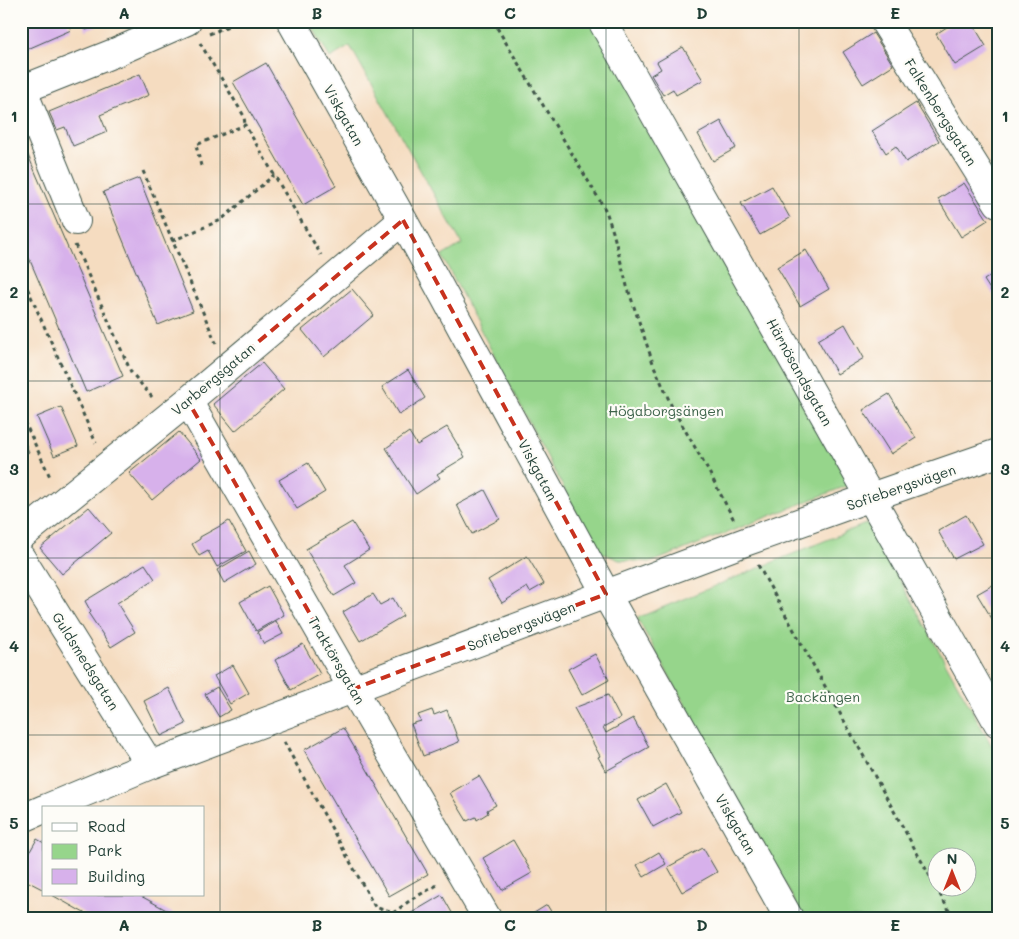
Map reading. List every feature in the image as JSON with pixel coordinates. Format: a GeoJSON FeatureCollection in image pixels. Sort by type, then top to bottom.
{"type":"FeatureCollection","features":[{"type":"Feature","properties":{"kind":"street","name":"Viskgatan"},"geometry":{"type":"LineString","coordinates":[[291,21],[403,220],[606,594],[789,918]]}},
{"type":"Feature","properties":{"kind":"street","name":"Härnösandsgatan"},"geometry":{"type":"LineString","coordinates":[[602,21],[998,723]]}},
{"type":"Feature","properties":{"kind":"street","name":"Falkenbergsgatan"},"geometry":{"type":"LineString","coordinates":[[884,21],[998,203]]}},
{"type":"Feature","properties":{"kind":"street"},"geometry":{"type":"LineString","coordinates":[[76,222],[22,88],[114,53],[193,30]]}},
{"type":"Feature","properties":{"kind":"street","name":"Varbergsgatan"},"geometry":{"type":"LineString","coordinates":[[21,536],[188,401],[403,220]]}},
{"type":"Feature","properties":{"kind":"street","name":"Traktörsgatan"},"geometry":{"type":"LineString","coordinates":[[188,401],[487,918]]}},
{"type":"Feature","properties":{"kind":"street","name":"Sofiebergsvägen"},"geometry":{"type":"LineString","coordinates":[[50,806],[150,765],[745,542],[998,453]]}},
{"type":"Feature","properties":{"kind":"street","name":"Guldsmedsgatan"},"geometry":{"type":"LineString","coordinates":[[21,558],[150,765]]}},
{"type":"Feature","properties":{"kind":"street","name":"Sofiebergsvägen"},"geometry":{"type":"LineString","coordinates":[[21,818],[42,809]]}},
{"type":"Feature","properties":{"kind":"path"},"geometry":{"type":"LineString","coordinates":[[493,21],[606,211],[626,286],[654,366],[672,406],[953,918]]}},
{"type":"Feature","properties":{"kind":"path"},"geometry":{"type":"LineString","coordinates":[[193,30],[244,116],[245,125],[322,258]]}},
{"type":"Feature","properties":{"kind":"path"},"geometry":{"type":"LineString","coordinates":[[201,166],[196,145],[245,125]]}},
{"type":"Feature","properties":{"kind":"path"},"geometry":{"type":"LineString","coordinates":[[143,171],[217,345]]}},
{"type":"Feature","properties":{"kind":"path"},"geometry":{"type":"LineString","coordinates":[[172,241],[221,220],[274,176]]}},
{"type":"Feature","properties":{"kind":"path"},"geometry":{"type":"LineString","coordinates":[[76,222],[75,244],[125,360],[131,372],[153,397]]}},
{"type":"Feature","properties":{"kind":"path"},"geometry":{"type":"LineString","coordinates":[[21,274],[97,443]]}},
{"type":"Feature","properties":{"kind":"path"},"geometry":{"type":"LineString","coordinates":[[21,414],[52,480]]}},
{"type":"Feature","properties":{"kind":"path"},"geometry":{"type":"LineString","coordinates":[[272,720],[375,907],[393,913]]}},
{"type":"Feature","properties":{"kind":"path"},"geometry":{"type":"LineString","coordinates":[[393,913],[412,899],[460,872]]}},
{"type":"Feature","properties":{"kind":"path"},"geometry":{"type":"LineString","coordinates":[[393,913],[393,918]]}},
{"type":"Feature","properties":{"kind":"highlighted area"},"geometry":{"type":"Polygon","coordinates":[[[403,220],[606,594],[353,689],[188,401],[403,220]]]}},
{"type":"Feature","properties":{"kind":"green space","name":"Högaborgsängen"},"geometry":{"type":"Polygon","coordinates":[[[309,21],[592,21],[854,483],[652,562],[619,560],[596,550],[442,256],[462,244],[350,46],[330,58],[309,21]]]}},
{"type":"Feature","properties":{"kind":"green space","name":"Backängen"},"geometry":{"type":"Polygon","coordinates":[[[868,523],[998,757],[998,918],[804,918],[637,618],[868,523]]]}},
{"type":"Feature","properties":{"kind":"building"},"geometry":{"type":"Polygon","coordinates":[[[21,21],[67,21],[71,30],[21,52],[21,21]]]}},
{"type":"Feature","properties":{"kind":"building"},"geometry":{"type":"Polygon","coordinates":[[[82,21],[107,21],[86,30],[82,21]]]}},
{"type":"Feature","properties":{"kind":"building"},"geometry":{"type":"Polygon","coordinates":[[[956,21],[971,21],[986,46],[955,65],[936,34],[956,21]]]}},
{"type":"Feature","properties":{"kind":"building"},"geometry":{"type":"Polygon","coordinates":[[[873,33],[893,65],[863,84],[843,52],[873,33]]]}},
{"type":"Feature","properties":{"kind":"building"},"geometry":{"type":"Polygon","coordinates":[[[683,47],[703,80],[676,95],[673,89],[663,95],[651,75],[661,69],[657,62],[683,47]]]}},
{"type":"Feature","properties":{"kind":"building"},"geometry":{"type":"Polygon","coordinates":[[[266,63],[336,186],[303,205],[233,82],[266,63]]]}},
{"type":"Feature","properties":{"kind":"building"},"geometry":{"type":"Polygon","coordinates":[[[140,74],[149,95],[100,115],[107,132],[73,146],[65,127],[57,130],[49,112],[140,74]]]}},
{"type":"Feature","properties":{"kind":"building"},"geometry":{"type":"Polygon","coordinates":[[[916,103],[939,141],[906,162],[896,146],[886,153],[872,131],[916,103]]]}},
{"type":"Feature","properties":{"kind":"building"},"geometry":{"type":"Polygon","coordinates":[[[721,121],[736,148],[713,161],[698,134],[721,121]]]}},
{"type":"Feature","properties":{"kind":"building"},"geometry":{"type":"Polygon","coordinates":[[[21,139],[123,376],[86,392],[29,258],[21,260],[21,139]]]}},
{"type":"Feature","properties":{"kind":"building"},"geometry":{"type":"Polygon","coordinates":[[[139,178],[193,311],[158,325],[103,192],[139,178]]]}},
{"type":"Feature","properties":{"kind":"building"},"geometry":{"type":"Polygon","coordinates":[[[964,183],[988,220],[961,237],[938,199],[964,183]]]}},
{"type":"Feature","properties":{"kind":"building"},"geometry":{"type":"Polygon","coordinates":[[[772,186],[790,218],[760,235],[741,203],[772,186]]]}},
{"type":"Feature","properties":{"kind":"building"},"geometry":{"type":"Polygon","coordinates":[[[806,250],[829,289],[800,306],[777,267],[806,250]]]}},
{"type":"Feature","properties":{"kind":"building"},"geometry":{"type":"Polygon","coordinates":[[[998,271],[998,302],[984,280],[998,271]]]}},
{"type":"Feature","properties":{"kind":"building"},"geometry":{"type":"Polygon","coordinates":[[[352,289],[374,315],[324,357],[302,330],[352,289]]]}},
{"type":"Feature","properties":{"kind":"building"},"geometry":{"type":"Polygon","coordinates":[[[845,324],[864,358],[837,374],[818,340],[845,324]]]}},
{"type":"Feature","properties":{"kind":"building"},"geometry":{"type":"Polygon","coordinates":[[[262,363],[284,389],[235,431],[213,404],[262,363]]]}},
{"type":"Feature","properties":{"kind":"building"},"geometry":{"type":"Polygon","coordinates":[[[408,370],[425,398],[399,415],[382,387],[408,370]]]}},
{"type":"Feature","properties":{"kind":"building"},"geometry":{"type":"Polygon","coordinates":[[[889,394],[916,438],[891,454],[863,410],[889,394]]]}},
{"type":"Feature","properties":{"kind":"building"},"geometry":{"type":"Polygon","coordinates":[[[61,407],[78,446],[54,456],[37,417],[61,407]]]}},
{"type":"Feature","properties":{"kind":"building"},"geometry":{"type":"Polygon","coordinates":[[[447,427],[465,457],[437,474],[440,478],[416,494],[386,448],[409,432],[417,445],[447,427]]]}},
{"type":"Feature","properties":{"kind":"building"},"geometry":{"type":"Polygon","coordinates":[[[179,432],[201,459],[152,500],[129,473],[179,432]]]}},
{"type":"Feature","properties":{"kind":"building"},"geometry":{"type":"Polygon","coordinates":[[[21,434],[29,452],[21,455],[21,434]]]}},
{"type":"Feature","properties":{"kind":"building"},"geometry":{"type":"Polygon","coordinates":[[[308,463],[325,492],[297,509],[279,480],[308,463]]]}},
{"type":"Feature","properties":{"kind":"building"},"geometry":{"type":"Polygon","coordinates":[[[485,490],[500,519],[472,534],[457,505],[485,490]]]}},
{"type":"Feature","properties":{"kind":"building"},"geometry":{"type":"Polygon","coordinates":[[[89,507],[111,533],[62,574],[40,548],[89,507]]]}},
{"type":"Feature","properties":{"kind":"building"},"geometry":{"type":"Polygon","coordinates":[[[966,515],[983,544],[954,559],[938,531],[966,515]]]}},
{"type":"Feature","properties":{"kind":"building"},"geometry":{"type":"Polygon","coordinates":[[[229,521],[246,551],[217,567],[208,551],[199,556],[192,544],[200,539],[200,537],[229,521]]]}},
{"type":"Feature","properties":{"kind":"building"},"geometry":{"type":"Polygon","coordinates":[[[352,522],[369,550],[345,565],[356,583],[334,596],[306,549],[352,522]]]}},
{"type":"Feature","properties":{"kind":"building"},"geometry":{"type":"Polygon","coordinates":[[[249,551],[256,564],[224,583],[217,570],[249,551]]]}},
{"type":"Feature","properties":{"kind":"building"},"geometry":{"type":"Polygon","coordinates":[[[527,556],[544,584],[530,592],[527,587],[502,603],[488,580],[527,556]]]}},
{"type":"Feature","properties":{"kind":"building"},"geometry":{"type":"Polygon","coordinates":[[[145,564],[155,579],[117,603],[135,632],[111,647],[89,614],[91,612],[85,601],[145,564]]]}},
{"type":"Feature","properties":{"kind":"building"},"geometry":{"type":"Polygon","coordinates":[[[998,582],[998,620],[994,622],[977,594],[998,582]]]}},
{"type":"Feature","properties":{"kind":"building"},"geometry":{"type":"Polygon","coordinates":[[[268,586],[284,615],[256,631],[240,602],[268,586]]]}},
{"type":"Feature","properties":{"kind":"building"},"geometry":{"type":"Polygon","coordinates":[[[373,594],[380,605],[393,598],[403,616],[360,641],[343,612],[373,594]]]}},
{"type":"Feature","properties":{"kind":"building"},"geometry":{"type":"Polygon","coordinates":[[[276,621],[283,634],[264,644],[257,632],[276,621]]]}},
{"type":"Feature","properties":{"kind":"building"},"geometry":{"type":"Polygon","coordinates":[[[303,644],[320,674],[291,690],[275,660],[303,644]]]}},
{"type":"Feature","properties":{"kind":"building"},"geometry":{"type":"Polygon","coordinates":[[[595,654],[609,680],[582,695],[568,669],[595,654]]]}},
{"type":"Feature","properties":{"kind":"building"},"geometry":{"type":"Polygon","coordinates":[[[233,665],[249,693],[230,704],[214,676],[233,665]]]}},
{"type":"Feature","properties":{"kind":"building"},"geometry":{"type":"Polygon","coordinates":[[[217,687],[231,710],[219,717],[205,694],[217,687]]]}},
{"type":"Feature","properties":{"kind":"building"},"geometry":{"type":"Polygon","coordinates":[[[169,688],[186,724],[161,736],[144,701],[169,688]]]}},
{"type":"Feature","properties":{"kind":"building"},"geometry":{"type":"Polygon","coordinates":[[[608,695],[620,718],[603,727],[606,733],[633,718],[649,747],[606,771],[574,708],[608,695]]]}},
{"type":"Feature","properties":{"kind":"building"},"geometry":{"type":"Polygon","coordinates":[[[432,710],[434,715],[447,710],[459,742],[423,756],[411,724],[421,721],[418,715],[432,710]]]}},
{"type":"Feature","properties":{"kind":"building"},"geometry":{"type":"Polygon","coordinates":[[[343,728],[428,874],[389,896],[304,750],[343,728]]]}},
{"type":"Feature","properties":{"kind":"building"},"geometry":{"type":"Polygon","coordinates":[[[479,776],[496,805],[487,810],[488,813],[477,820],[476,817],[467,821],[450,793],[479,776]]]}},
{"type":"Feature","properties":{"kind":"building"},"geometry":{"type":"Polygon","coordinates":[[[666,784],[681,812],[653,827],[638,800],[666,784]]]}},
{"type":"Feature","properties":{"kind":"building"},"geometry":{"type":"Polygon","coordinates":[[[37,839],[42,842],[42,889],[21,878],[21,867],[37,839]]]}},
{"type":"Feature","properties":{"kind":"building"},"geometry":{"type":"Polygon","coordinates":[[[513,840],[532,873],[502,890],[483,858],[513,840]]]}},
{"type":"Feature","properties":{"kind":"building"},"geometry":{"type":"Polygon","coordinates":[[[703,848],[717,872],[682,892],[668,867],[703,848]]]}},
{"type":"Feature","properties":{"kind":"building"},"geometry":{"type":"Polygon","coordinates":[[[659,852],[666,864],[644,877],[637,865],[659,852]]]}},
{"type":"Feature","properties":{"kind":"building"},"geometry":{"type":"Polygon","coordinates":[[[442,895],[455,918],[403,918],[442,895]]]}},
{"type":"Feature","properties":{"kind":"building"},"geometry":{"type":"Polygon","coordinates":[[[54,896],[141,896],[181,918],[93,918],[54,896]]]}},
{"type":"Feature","properties":{"kind":"building"},"geometry":{"type":"Polygon","coordinates":[[[547,905],[555,918],[526,918],[547,905]]]}}]}
